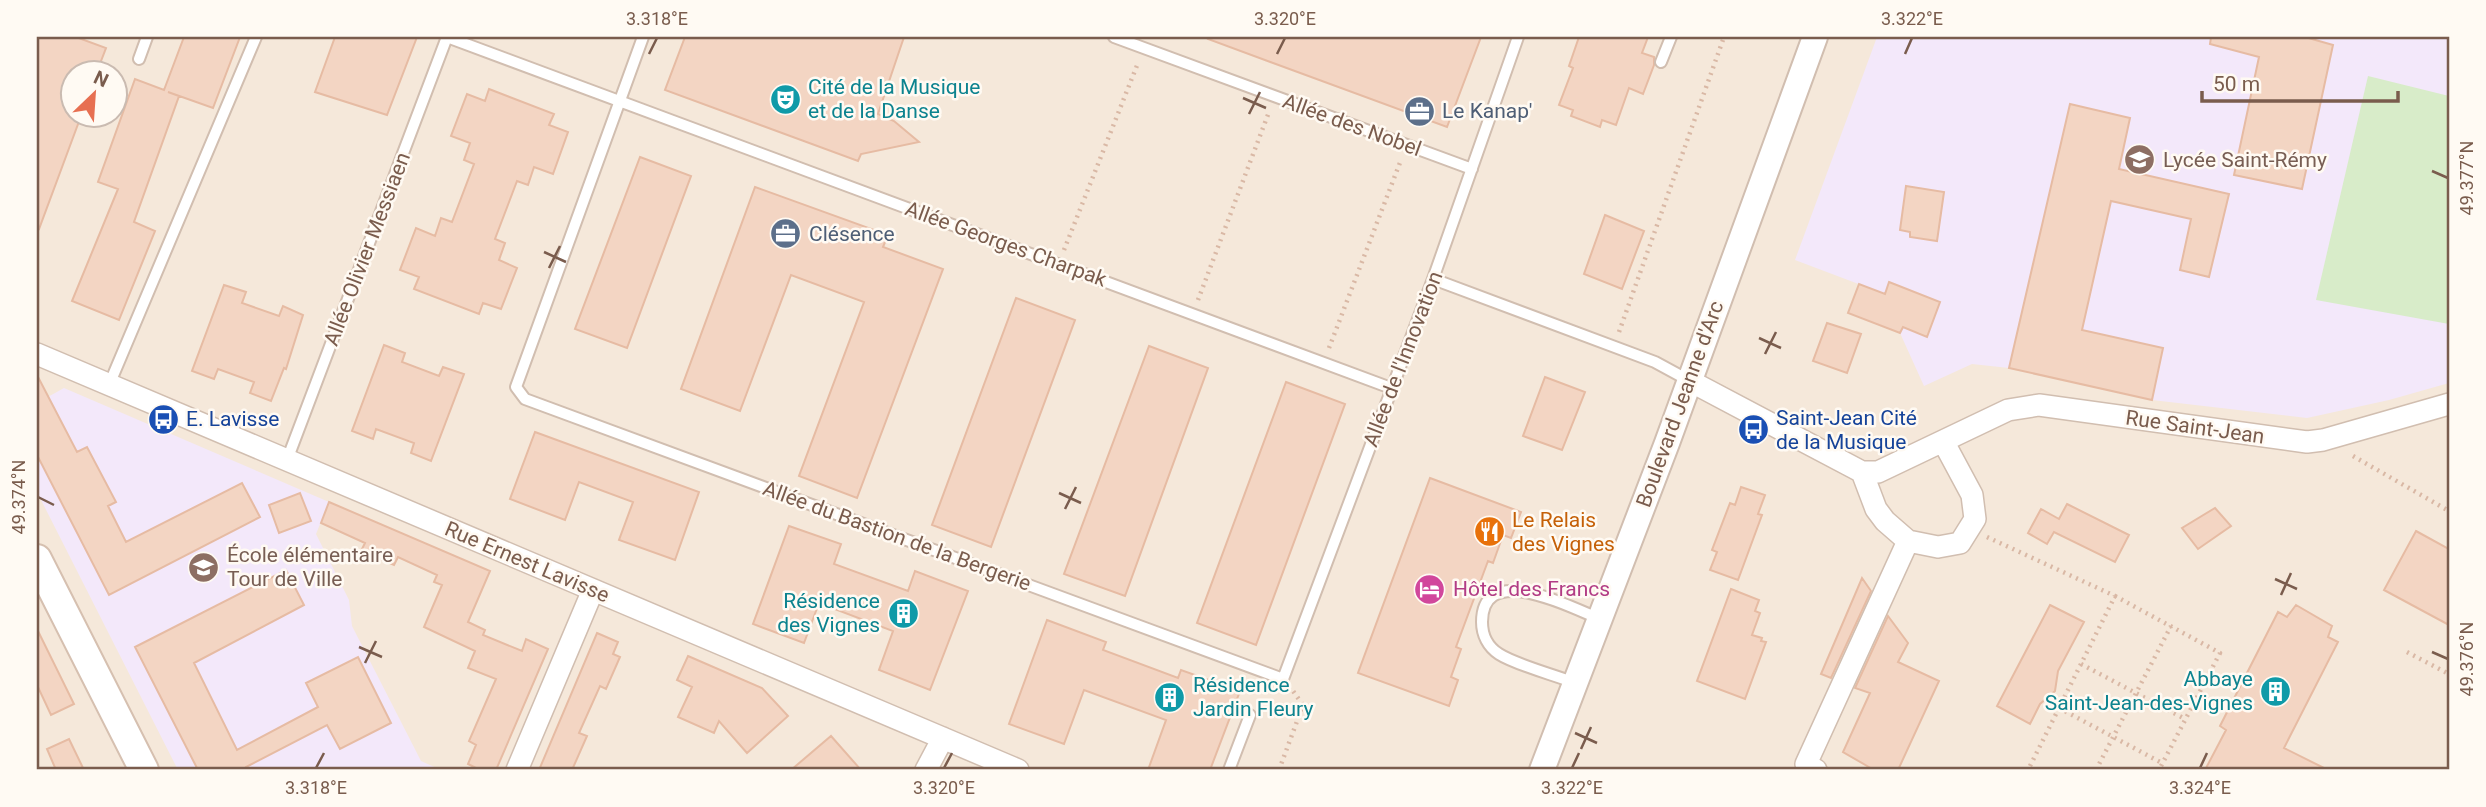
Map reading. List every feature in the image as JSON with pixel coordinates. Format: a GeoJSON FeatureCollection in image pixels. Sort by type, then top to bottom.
{"type":"FeatureCollection","features":[{"type":"Feature","properties":{"kind":"main road"},"geometry":{"type":"LineString","coordinates":[[37,559],[144,770]]}},
{"type":"Feature","properties":{"kind":"street","name":"Boulevard Jeanne d'Arc"},"geometry":{"type":"LineString","coordinates":[[1542,770],[1690,381],[1815,37]]}},
{"type":"Feature","properties":{"kind":"street","name":"Rue Ernest Lavisse"},"geometry":{"type":"LineString","coordinates":[[37,354],[1018,770]]}},
{"type":"Feature","properties":{"kind":"street"},"geometry":{"type":"LineString","coordinates":[[1690,381],[1863,472],[1876,509],[1885,521],[1908,541],[1938,547],[1960,543],[1975,519],[1972,495],[1943,441]]}},
{"type":"Feature","properties":{"kind":"street","name":"Rue Saint-Jean"},"geometry":{"type":"LineString","coordinates":[[1863,472],[1878,472],[2008,410],[2039,405],[2307,442],[2323,440],[2449,404]]}},
{"type":"Feature","properties":{"kind":"street"},"geometry":{"type":"LineString","coordinates":[[1816,770],[1807,764],[1908,541]]}},
{"type":"Feature","properties":{"kind":"street"},"geometry":{"type":"LineString","coordinates":[[517,770],[593,590]]}},
{"type":"Feature","properties":{"kind":"street"},"geometry":{"type":"LineString","coordinates":[[928,769],[943,738]]}},
{"type":"Feature","properties":{"kind":"lane"},"geometry":{"type":"LineString","coordinates":[[139,59],[147,37]]}},
{"type":"Feature","properties":{"kind":"lane"},"geometry":{"type":"LineString","coordinates":[[109,385],[256,37]]}},
{"type":"Feature","properties":{"kind":"lane","name":"Allée Georges Charpak"},"geometry":{"type":"LineString","coordinates":[[447,37],[1391,388]]}},
{"type":"Feature","properties":{"kind":"lane","name":"Allée Olivier Messiaen"},"geometry":{"type":"LineString","coordinates":[[287,460],[447,37]]}},
{"type":"Feature","properties":{"kind":"lane"},"geometry":{"type":"LineString","coordinates":[[620,101],[643,37]]}},
{"type":"Feature","properties":{"kind":"lane","name":"Allée des Nobel"},"geometry":{"type":"LineString","coordinates":[[1114,37],[1472,169]]}},
{"type":"Feature","properties":{"kind":"lane","name":"Allée de l'Innovation"},"geometry":{"type":"LineString","coordinates":[[1283,679],[1433,279],[1518,37]]}},
{"type":"Feature","properties":{"kind":"lane"},"geometry":{"type":"LineString","coordinates":[[1661,62],[1671,37]]}},
{"type":"Feature","properties":{"kind":"lane","name":"Allée du Bastion de la Bergerie"},"geometry":{"type":"LineString","coordinates":[[620,101],[516,387],[525,399],[1283,679]]}},
{"type":"Feature","properties":{"kind":"lane"},"geometry":{"type":"LineString","coordinates":[[1433,279],[1655,362],[1690,381]]}},
{"type":"Feature","properties":{"kind":"lane"},"geometry":{"type":"LineString","coordinates":[[1575,683],[1499,654],[1488,645],[1483,633],[1482,619],[1487,604],[1496,594],[1509,589],[1523,590],[1600,618]]}},
{"type":"Feature","properties":{"kind":"lane"},"geometry":{"type":"LineString","coordinates":[[1228,770],[1250,715]]}},
{"type":"Feature","properties":{"kind":"path"},"geometry":{"type":"LineString","coordinates":[[1614,346],[1724,37]]}},
{"type":"Feature","properties":{"kind":"path"},"geometry":{"type":"LineString","coordinates":[[1059,264],[1143,48]]}},
{"type":"Feature","properties":{"kind":"path"},"geometry":{"type":"LineString","coordinates":[[1192,314],[1275,96]]}},
{"type":"Feature","properties":{"kind":"path"},"geometry":{"type":"LineString","coordinates":[[1323,362],[1406,145]]}},
{"type":"Feature","properties":{"kind":"path"},"geometry":{"type":"LineString","coordinates":[[2323,440],[2449,511]]}},
{"type":"Feature","properties":{"kind":"path"},"geometry":{"type":"LineString","coordinates":[[1969,529],[2115,596],[2220,653],[2159,770]]}},
{"type":"Feature","properties":{"kind":"path"},"geometry":{"type":"LineString","coordinates":[[2028,770],[2115,596]]}},
{"type":"Feature","properties":{"kind":"path"},"geometry":{"type":"LineString","coordinates":[[2096,770],[2171,626]]}},
{"type":"Feature","properties":{"kind":"path"},"geometry":{"type":"LineString","coordinates":[[2407,652],[2449,674]]}},
{"type":"Feature","properties":{"kind":"path"},"geometry":{"type":"LineString","coordinates":[[2081,664],[2185,719]]}},
{"type":"Feature","properties":{"kind":"path"},"geometry":{"type":"LineString","coordinates":[[1279,770],[1303,705],[1283,679]]}},
{"type":"Feature","properties":{"kind":"path"},"geometry":{"type":"LineString","coordinates":[[2059,708],[2162,764]]}},
{"type":"Feature","properties":{"kind":"shaded area"},"geometry":{"type":"Polygon","coordinates":[[[37,37],[2449,37],[2449,770],[37,770],[37,37]]]}},
{"type":"Feature","properties":{"kind":"shaded area","name":"Lycée Saint-Rémy"},"geometry":{"type":"Polygon","coordinates":[[[1877,37],[2449,37],[2449,383],[2389,400],[2307,418],[2152,400],[2009,368],[1972,364],[1924,386],[1900,333],[1882,326],[1893,297],[1795,260],[1877,37]]]}},
{"type":"Feature","properties":{"kind":"shaded area","name":"École élémentaire Tour de Ville"},"geometry":{"type":"Polygon","coordinates":[[[64,388],[329,502],[316,534],[349,600],[352,626],[421,761],[441,770],[178,770],[37,492],[37,403],[64,388]]]}},
{"type":"Feature","properties":{"kind":"green space"},"geometry":{"type":"Polygon","coordinates":[[[2368,76],[2449,96],[2449,324],[2316,300],[2368,76]]]}},
{"type":"Feature","properties":{"kind":"building"},"geometry":{"type":"Polygon","coordinates":[[[37,37],[76,37],[106,48],[101,60],[60,60],[60,130],[76,130],[39,229],[37,37]]]}},
{"type":"Feature","properties":{"kind":"building"},"geometry":{"type":"Polygon","coordinates":[[[184,37],[240,37],[213,108],[168,92],[179,96],[134,222],[155,231],[119,320],[72,301],[118,189],[98,182],[117,130],[130,130],[130,93],[135,79],[164,90],[184,37]]]}},
{"type":"Feature","properties":{"kind":"building"},"geometry":{"type":"Polygon","coordinates":[[[335,37],[417,37],[387,115],[315,92],[335,37]]]}},
{"type":"Feature","properties":{"kind":"building","name":"Cité de la Musique et de la Danse"},"geometry":{"type":"Polygon","coordinates":[[[685,37],[904,37],[878,114],[894,121],[919,142],[861,154],[858,161],[665,90],[685,37]]]}},
{"type":"Feature","properties":{"kind":"building"},"geometry":{"type":"Polygon","coordinates":[[[1481,37],[1447,127],[1208,39],[1481,37]]]}},
{"type":"Feature","properties":{"kind":"building"},"geometry":{"type":"Polygon","coordinates":[[[1579,37],[1648,37],[1642,53],[1654,57],[1654,65],[1643,94],[1629,88],[1616,125],[1602,120],[1600,127],[1571,116],[1573,110],[1559,105],[1573,68],[1569,66],[1579,37]]]}},
{"type":"Feature","properties":{"kind":"building"},"geometry":{"type":"Polygon","coordinates":[[[2211,37],[2305,37],[2333,45],[2302,189],[2234,175],[2259,57],[2210,44],[2211,37]]]}},
{"type":"Feature","properties":{"kind":"building"},"geometry":{"type":"Polygon","coordinates":[[[489,89],[554,114],[549,125],[568,132],[553,174],[534,167],[528,185],[517,181],[495,239],[505,243],[499,260],[517,268],[501,309],[483,303],[479,314],[414,289],[419,277],[400,270],[416,228],[435,236],[441,218],[452,222],[474,164],[464,160],[470,143],[451,136],[467,94],[485,101],[489,89]]]}},
{"type":"Feature","properties":{"kind":"building"},"geometry":{"type":"Polygon","coordinates":[[[2070,104],[2130,118],[2119,169],[2229,194],[2209,277],[2180,270],[2191,219],[2111,201],[2082,330],[2163,348],[2152,400],[2009,368],[2070,104]]]}},
{"type":"Feature","properties":{"kind":"building"},"geometry":{"type":"Polygon","coordinates":[[[640,157],[691,176],[627,348],[575,329],[640,157]]]}},
{"type":"Feature","properties":{"kind":"building"},"geometry":{"type":"Polygon","coordinates":[[[1906,186],[1944,192],[1937,241],[1910,237],[1910,232],[1900,230],[1906,186]]]}},
{"type":"Feature","properties":{"kind":"building"},"geometry":{"type":"Polygon","coordinates":[[[755,187],[888,235],[883,247],[943,269],[857,498],[799,476],[864,302],[791,275],[740,411],[681,389],[755,187]]]}},
{"type":"Feature","properties":{"kind":"building"},"geometry":{"type":"Polygon","coordinates":[[[1605,215],[1644,231],[1622,289],[1584,274],[1605,215]]]}},
{"type":"Feature","properties":{"kind":"building"},"geometry":{"type":"Polygon","coordinates":[[[1889,282],[1940,302],[1927,337],[1903,327],[1900,333],[1848,313],[1859,284],[1885,294],[1889,282]]]}},
{"type":"Feature","properties":{"kind":"building"},"geometry":{"type":"Polygon","coordinates":[[[224,285],[246,292],[242,303],[279,316],[283,306],[303,315],[286,369],[284,368],[271,401],[250,393],[254,382],[218,369],[214,379],[192,371],[224,285]]]}},
{"type":"Feature","properties":{"kind":"building"},"geometry":{"type":"Polygon","coordinates":[[[1016,298],[1075,320],[991,547],[932,525],[1016,298]]]}},
{"type":"Feature","properties":{"kind":"building"},"geometry":{"type":"Polygon","coordinates":[[[1827,323],[1861,334],[1847,373],[1813,361],[1827,323]]]}},
{"type":"Feature","properties":{"kind":"building"},"geometry":{"type":"Polygon","coordinates":[[[384,345],[405,353],[402,362],[439,376],[443,367],[464,374],[431,461],[411,453],[414,443],[376,429],[373,439],[352,431],[384,345]]]}},
{"type":"Feature","properties":{"kind":"building"},"geometry":{"type":"Polygon","coordinates":[[[1149,346],[1208,368],[1125,596],[1064,574],[1149,346]]]}},
{"type":"Feature","properties":{"kind":"building"},"geometry":{"type":"Polygon","coordinates":[[[37,375],[77,452],[87,447],[116,502],[108,506],[126,542],[242,483],[260,517],[109,595],[37,455],[37,375]]]}},
{"type":"Feature","properties":{"kind":"building"},"geometry":{"type":"Polygon","coordinates":[[[1545,377],[1585,392],[1562,450],[1523,436],[1545,377]]]}},
{"type":"Feature","properties":{"kind":"building"},"geometry":{"type":"Polygon","coordinates":[[[1286,382],[1345,404],[1256,645],[1197,623],[1286,382]]]}},
{"type":"Feature","properties":{"kind":"building"},"geometry":{"type":"Polygon","coordinates":[[[535,432],[699,492],[675,560],[619,540],[633,502],[579,482],[565,520],[510,499],[535,432]]]}},
{"type":"Feature","properties":{"kind":"building","name":"Hôtel des Francs"},"geometry":{"type":"Polygon","coordinates":[[[1430,478],[1521,512],[1511,538],[1503,535],[1493,563],[1488,561],[1456,647],[1461,649],[1451,677],[1458,680],[1449,706],[1358,673],[1430,478]]]}},
{"type":"Feature","properties":{"kind":"building"},"geometry":{"type":"Polygon","coordinates":[[[1741,487],[1765,495],[1758,514],[1762,515],[1738,580],[1710,570],[1717,552],[1712,550],[1730,503],[1735,505],[1741,487]]]}},
{"type":"Feature","properties":{"kind":"building"},"geometry":{"type":"Polygon","coordinates":[[[300,493],[311,521],[279,533],[269,505],[300,493]]]}},
{"type":"Feature","properties":{"kind":"building"},"geometry":{"type":"Polygon","coordinates":[[[329,502],[490,571],[468,622],[485,630],[483,635],[522,651],[526,639],[548,649],[496,770],[480,770],[468,764],[476,745],[469,741],[496,679],[468,668],[475,651],[424,627],[442,585],[434,582],[437,575],[398,557],[394,565],[361,551],[365,543],[321,523],[329,502]]]}},
{"type":"Feature","properties":{"kind":"building"},"geometry":{"type":"Polygon","coordinates":[[[2067,504],[2129,535],[2115,562],[2054,532],[2047,544],[2028,533],[2041,509],[2059,519],[2067,504]]]}},
{"type":"Feature","properties":{"kind":"building"},"geometry":{"type":"Polygon","coordinates":[[[2215,508],[2231,526],[2198,549],[2182,528],[2215,508]]]}},
{"type":"Feature","properties":{"kind":"building","name":"Résidence des Vignes"},"geometry":{"type":"Polygon","coordinates":[[[789,526],[841,544],[834,564],[908,591],[915,571],[968,591],[930,690],[879,670],[893,631],[819,603],[804,643],[753,624],[789,526]]]}},
{"type":"Feature","properties":{"kind":"building"},"geometry":{"type":"Polygon","coordinates":[[[2416,531],[2449,549],[2449,625],[2384,590],[2416,531]]]}},
{"type":"Feature","properties":{"kind":"building"},"geometry":{"type":"Polygon","coordinates":[[[286,570],[304,605],[194,663],[237,750],[318,707],[306,683],[358,657],[391,723],[340,749],[327,725],[246,767],[247,770],[198,770],[135,647],[286,570]]]}},
{"type":"Feature","properties":{"kind":"building"},"geometry":{"type":"Polygon","coordinates":[[[1862,578],[1871,591],[1831,678],[1821,674],[1862,578]]]}},
{"type":"Feature","properties":{"kind":"building"},"geometry":{"type":"Polygon","coordinates":[[[1731,589],[1759,600],[1755,611],[1760,613],[1752,635],[1766,642],[1745,699],[1697,681],[1731,589]]]}},
{"type":"Feature","properties":{"kind":"building"},"geometry":{"type":"Polygon","coordinates":[[[2050,605],[2084,622],[2058,671],[2055,691],[2040,704],[2030,724],[1997,706],[2050,605]]]}},
{"type":"Feature","properties":{"kind":"building","name":"Abbaye Saint-Jean-des-Vignes"},"geometry":{"type":"Polygon","coordinates":[[[2296,605],[2332,626],[2328,637],[2338,642],[2284,748],[2328,770],[2205,770],[2226,730],[2220,726],[2278,612],[2287,617],[2296,605]]]}},
{"type":"Feature","properties":{"kind":"building"},"geometry":{"type":"Polygon","coordinates":[[[1888,616],[1908,643],[1898,662],[1939,681],[1898,770],[1874,770],[1843,752],[1870,693],[1855,688],[1888,616]]]}},
{"type":"Feature","properties":{"kind":"building","name":"Résidence Jardin Fleury"},"geometry":{"type":"Polygon","coordinates":[[[1047,620],[1106,642],[1103,650],[1178,678],[1181,670],[1240,691],[1210,770],[1148,770],[1166,720],[1084,690],[1064,744],[1009,724],[1047,620]]]}},
{"type":"Feature","properties":{"kind":"building"},"geometry":{"type":"Polygon","coordinates":[[[37,629],[74,704],[51,715],[37,685],[37,629]]]}},
{"type":"Feature","properties":{"kind":"building"},"geometry":{"type":"Polygon","coordinates":[[[597,633],[618,642],[613,654],[620,657],[606,689],[600,686],[579,733],[587,736],[572,770],[539,770],[597,633]]]}},
{"type":"Feature","properties":{"kind":"building"},"geometry":{"type":"Polygon","coordinates":[[[688,656],[762,688],[788,716],[747,753],[719,721],[714,733],[678,717],[692,687],[677,680],[688,656]]]}},
{"type":"Feature","properties":{"kind":"building"},"geometry":{"type":"Polygon","coordinates":[[[831,736],[861,770],[791,770],[831,736]]]}},
{"type":"Feature","properties":{"kind":"building"},"geometry":{"type":"Polygon","coordinates":[[[69,739],[84,770],[56,770],[47,749],[69,739]]]}},
{"type":"Feature","properties":{"kind":"place","name":"Cité de la Musique et de la Danse"},"geometry":{"type":"Point","coordinates":[785,99]}},
{"type":"Feature","properties":{"kind":"place","name":"Le Kanap'"},"geometry":{"type":"Point","coordinates":[1419,111]}},
{"type":"Feature","properties":{"kind":"place","name":"Lycée Saint-Rémy"},"geometry":{"type":"Point","coordinates":[2140,160]}},
{"type":"Feature","properties":{"kind":"place","name":"Clésence"},"geometry":{"type":"Point","coordinates":[786,234]}},
{"type":"Feature","properties":{"kind":"place","name":"E. Lavisse"},"geometry":{"type":"Point","coordinates":[163,419]}},
{"type":"Feature","properties":{"kind":"place","name":"Saint-Jean Cité de la Musique"},"geometry":{"type":"Point","coordinates":[1753,430]}},
{"type":"Feature","properties":{"kind":"place","name":"Le Relais des Vignes"},"geometry":{"type":"Point","coordinates":[1489,532]}},
{"type":"Feature","properties":{"kind":"place","name":"École élémentaire Tour de Ville"},"geometry":{"type":"Point","coordinates":[204,567]}},
{"type":"Feature","properties":{"kind":"place","name":"Hôtel des Francs"},"geometry":{"type":"Point","coordinates":[1430,589]}},
{"type":"Feature","properties":{"kind":"place","name":"Résidence des Vignes"},"geometry":{"type":"Point","coordinates":[903,613]}},
{"type":"Feature","properties":{"kind":"place","name":"Abbaye Saint-Jean-des-Vignes"},"geometry":{"type":"Point","coordinates":[2276,691]}},
{"type":"Feature","properties":{"kind":"place","name":"Résidence Jardin Fleury"},"geometry":{"type":"Point","coordinates":[1170,697]}}]}
